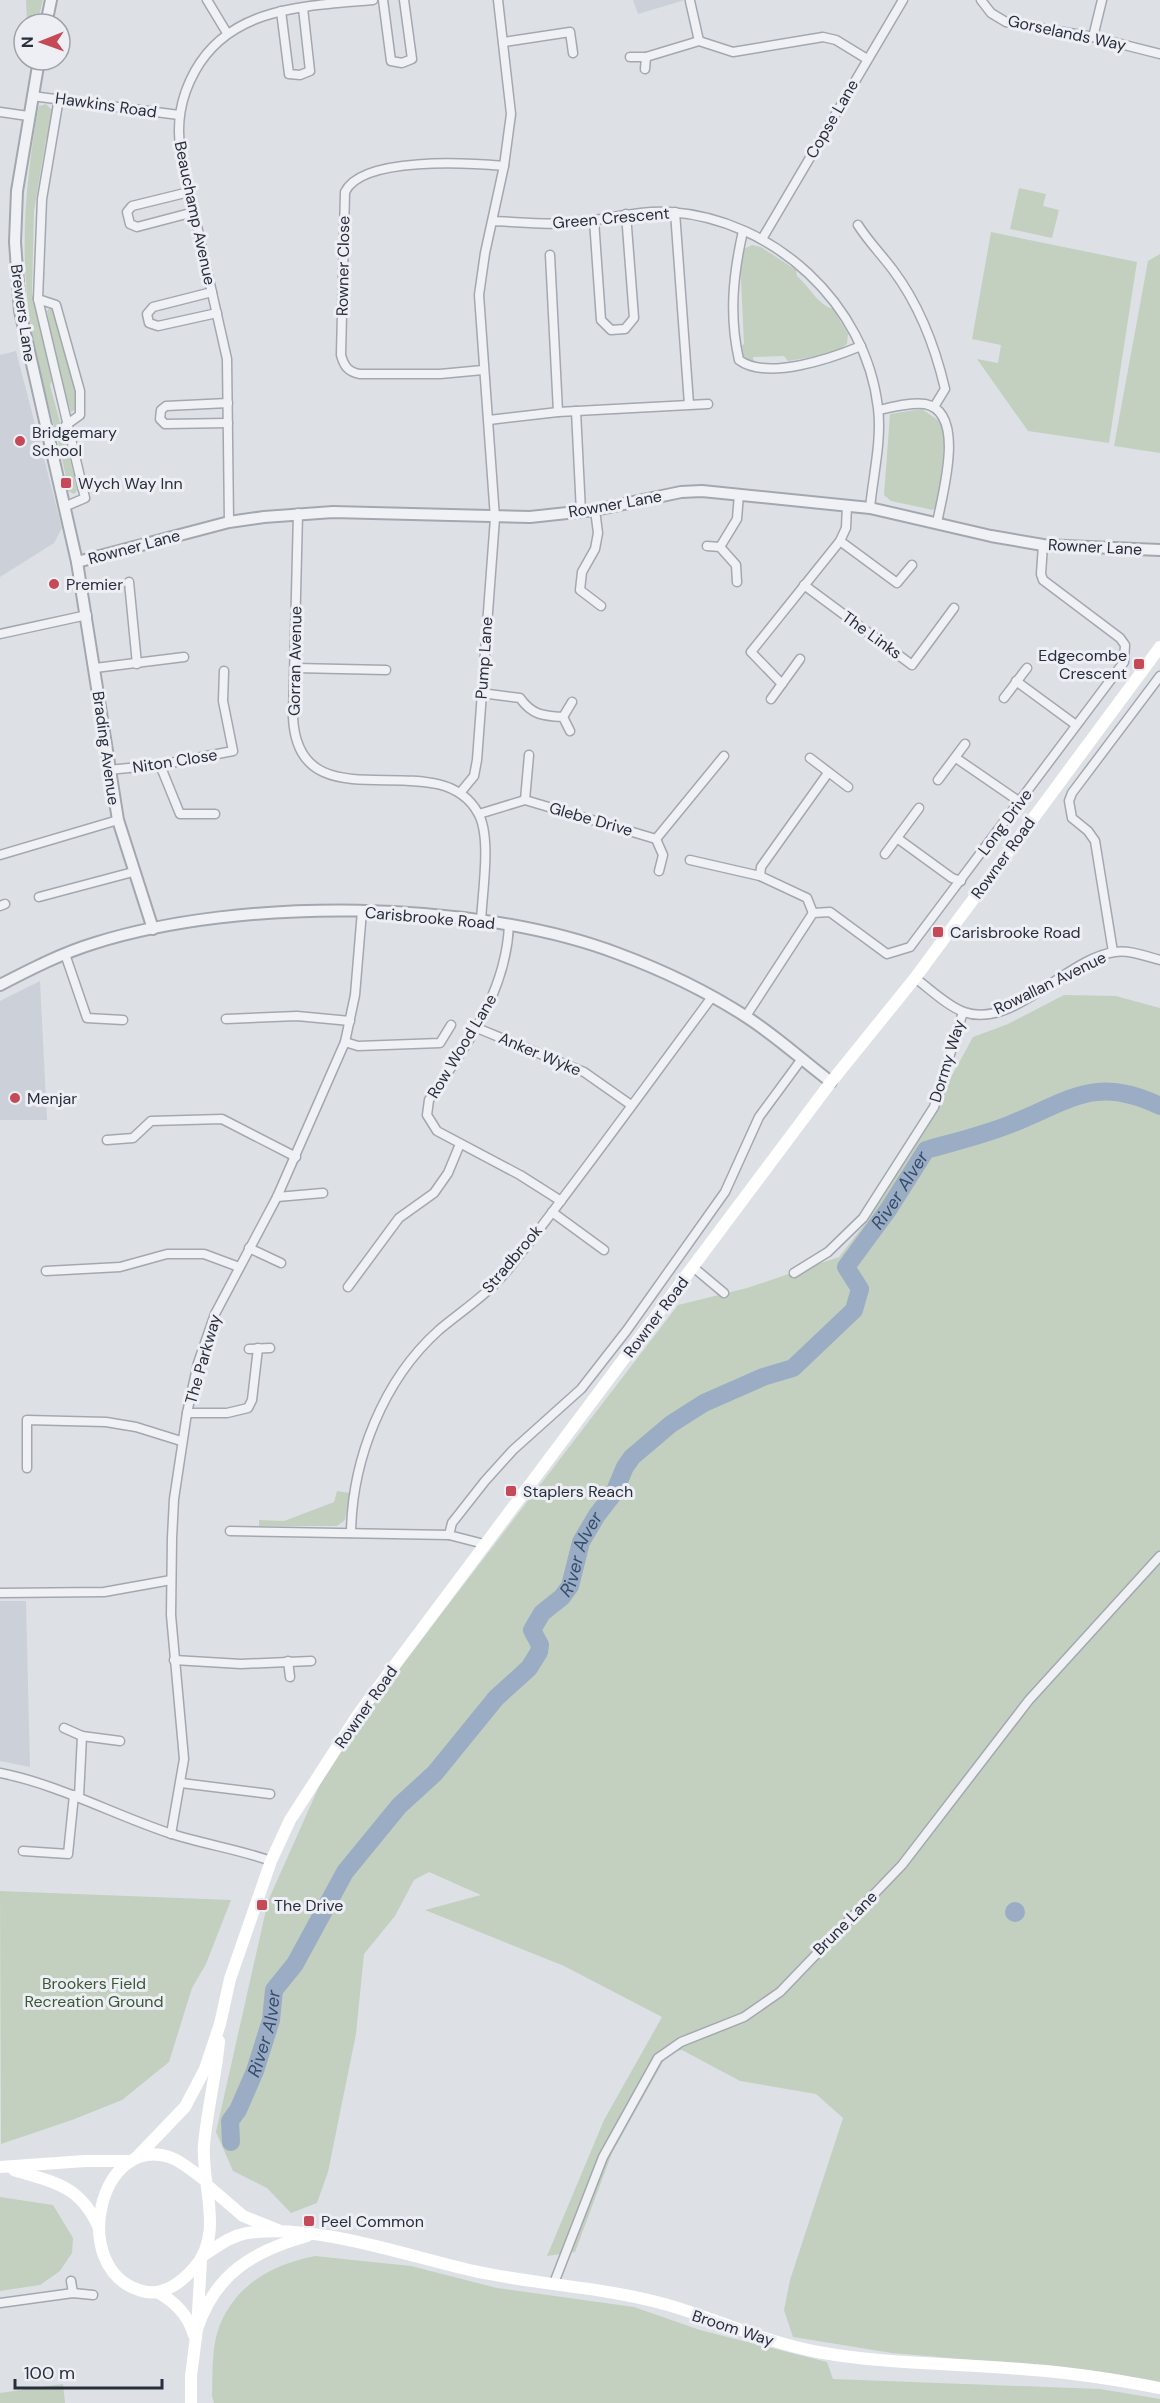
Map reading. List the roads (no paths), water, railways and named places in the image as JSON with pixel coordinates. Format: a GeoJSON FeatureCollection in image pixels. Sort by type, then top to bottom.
{"type":"FeatureCollection","features":[{"type":"Feature","properties":{"kind":"main road","name":"Rowner Road"},"geometry":{"type":"LineString","coordinates":[[132,2159],[185,2107],[205,2069],[220,2024],[230,1978],[271,1861],[290,1820],[359,1713],[831,1082],[915,978],[1160,648]]}},
{"type":"Feature","properties":{"kind":"main road","name":"Rowner Road"},"geometry":{"type":"LineString","coordinates":[[206,2183],[204,2144],[218,2061],[220,2024]]}},
{"type":"Feature","properties":{"kind":"main road"},"geometry":{"type":"LineString","coordinates":[[4,2168],[158,2155],[172,2158],[206,2183],[210,2223],[202,2258],[191,2403]]}},
{"type":"Feature","properties":{"kind":"main road"},"geometry":{"type":"LineString","coordinates":[[99,2229],[103,2200],[110,2185],[132,2159]]}},
{"type":"Feature","properties":{"kind":"main road"},"geometry":{"type":"LineString","coordinates":[[4,2168],[68,2187],[90,2208],[99,2229],[103,2254],[112,2275],[133,2288],[159,2293],[174,2302],[190,2321],[196,2334]]}},
{"type":"Feature","properties":{"kind":"main road","name":"Broom Way"},"geometry":{"type":"LineString","coordinates":[[206,2183],[243,2216],[284,2232]]}},
{"type":"Feature","properties":{"kind":"main road","name":"Broom Way"},"geometry":{"type":"LineString","coordinates":[[202,2258],[235,2236],[284,2232],[311,2235],[402,2252],[473,2270],[612,2292],[668,2306],[764,2340],[816,2351],[876,2361],[1035,2370],[1160,2388]]}},
{"type":"Feature","properties":{"kind":"main road"},"geometry":{"type":"LineString","coordinates":[[196,2334],[203,2310],[217,2287],[228,2275],[266,2251],[311,2235]]}},
{"type":"Feature","properties":{"kind":"main road"},"geometry":{"type":"LineString","coordinates":[[159,2293],[177,2284],[202,2258]]}},
{"type":"Feature","properties":{"kind":"street"},"geometry":{"type":"LineString","coordinates":[[207,0],[227,33]]}},
{"type":"Feature","properties":{"kind":"street","name":"Beauchamp Avenue"},"geometry":{"type":"LineString","coordinates":[[230,522],[227,359],[178,138],[179,115],[188,83],[197,67],[227,33],[254,18],[281,11],[329,2],[373,0]]}},
{"type":"Feature","properties":{"kind":"street"},"geometry":{"type":"LineString","coordinates":[[383,0],[391,61],[402,63],[412,59],[404,0]]}},
{"type":"Feature","properties":{"kind":"street"},"geometry":{"type":"LineString","coordinates":[[495,518],[479,288],[504,166],[511,114],[498,0]]}},
{"type":"Feature","properties":{"kind":"street","name":"Copse Lane"},"geometry":{"type":"LineString","coordinates":[[762,239],[903,0]]}},
{"type":"Feature","properties":{"kind":"street","name":"Gorselands Way"},"geometry":{"type":"LineString","coordinates":[[981,0],[991,13],[1006,22],[1093,37],[1160,54]]}},
{"type":"Feature","properties":{"kind":"street"},"geometry":{"type":"LineString","coordinates":[[1093,37],[1102,0]]}},
{"type":"Feature","properties":{"kind":"street"},"geometry":{"type":"LineString","coordinates":[[690,1],[699,41]]}},
{"type":"Feature","properties":{"kind":"street"},"geometry":{"type":"LineString","coordinates":[[281,11],[289,74],[300,75],[310,71],[303,8]]}},
{"type":"Feature","properties":{"kind":"street"},"geometry":{"type":"LineString","coordinates":[[504,42],[570,32],[573,53]]}},
{"type":"Feature","properties":{"kind":"street"},"geometry":{"type":"LineString","coordinates":[[630,57],[646,57],[699,41],[733,52],[823,37],[836,40],[867,58]]}},
{"type":"Feature","properties":{"kind":"street"},"geometry":{"type":"LineString","coordinates":[[645,69],[646,57]]}},
{"type":"Feature","properties":{"kind":"street","name":"Brewers Lane"},"geometry":{"type":"LineString","coordinates":[[37,72],[17,191],[16,273],[27,349],[77,562]]}},
{"type":"Feature","properties":{"kind":"street","name":"Hawkins Road"},"geometry":{"type":"LineString","coordinates":[[32,96],[179,115]]}},
{"type":"Feature","properties":{"kind":"street"},"geometry":{"type":"LineString","coordinates":[[59,98],[42,199],[38,299],[85,498],[64,507]]}},
{"type":"Feature","properties":{"kind":"street"},"geometry":{"type":"LineString","coordinates":[[0,112],[28,116]]}},
{"type":"Feature","properties":{"kind":"street","name":"Rowner Close"},"geometry":{"type":"LineString","coordinates":[[483,370],[440,374],[360,374],[351,372],[344,365],[340,355],[345,192],[348,184],[365,174],[404,167],[438,162],[504,166]]}},
{"type":"Feature","properties":{"kind":"street"},"geometry":{"type":"LineString","coordinates":[[189,192],[132,206],[127,212],[130,224],[137,227],[194,212]]}},
{"type":"Feature","properties":{"kind":"street"},"geometry":{"type":"LineString","coordinates":[[675,212],[689,404]]}},
{"type":"Feature","properties":{"kind":"street","name":"Green Crescent"},"geometry":{"type":"LineString","coordinates":[[493,221],[557,224],[626,214],[675,212],[702,217],[743,231],[762,239],[787,255],[825,289],[841,309],[861,346],[879,410],[870,508]]}},
{"type":"Feature","properties":{"kind":"street"},"geometry":{"type":"LineString","coordinates":[[594,220],[601,320],[611,330],[625,328],[634,318],[626,214]]}},
{"type":"Feature","properties":{"kind":"street"},"geometry":{"type":"LineString","coordinates":[[858,225],[893,270],[917,308],[936,348],[945,389],[934,406]]}},
{"type":"Feature","properties":{"kind":"street"},"geometry":{"type":"LineString","coordinates":[[743,231],[733,276],[732,297],[739,360],[747,366],[763,368],[798,365],[835,357],[861,346]]}},
{"type":"Feature","properties":{"kind":"street"},"geometry":{"type":"LineString","coordinates":[[550,255],[558,412]]}},
{"type":"Feature","properties":{"kind":"street"},"geometry":{"type":"LineString","coordinates":[[212,292],[153,307],[147,314],[149,323],[158,326],[217,313]]}},
{"type":"Feature","properties":{"kind":"street"},"geometry":{"type":"LineString","coordinates":[[38,299],[56,305],[80,392],[80,415],[66,425]]}},
{"type":"Feature","properties":{"kind":"street"},"geometry":{"type":"LineString","coordinates":[[228,402],[166,406],[160,410],[160,419],[165,424],[228,423]]}},
{"type":"Feature","properties":{"kind":"street"},"geometry":{"type":"LineString","coordinates":[[489,420],[558,412],[708,404]]}},
{"type":"Feature","properties":{"kind":"street"},"geometry":{"type":"LineString","coordinates":[[879,410],[910,404],[934,406],[948,423],[950,442],[938,523]]}},
{"type":"Feature","properties":{"kind":"street"},"geometry":{"type":"LineString","coordinates":[[576,411],[581,512]]}},
{"type":"Feature","properties":{"kind":"street","name":"Rowner Lane"},"geometry":{"type":"LineString","coordinates":[[77,562],[230,522],[298,513],[342,512],[495,518],[581,512],[681,492],[739,494],[870,508],[1043,545],[1158,550]]}},
{"type":"Feature","properties":{"kind":"street"},"geometry":{"type":"LineString","coordinates":[[720,547],[737,519],[739,494]]}},
{"type":"Feature","properties":{"kind":"street"},"geometry":{"type":"LineString","coordinates":[[782,684],[751,652],[840,541],[846,528],[847,505]]}},
{"type":"Feature","properties":{"kind":"street"},"geometry":{"type":"LineString","coordinates":[[595,510],[598,533],[595,549],[582,572],[580,590],[601,606]]}},
{"type":"Feature","properties":{"kind":"street","name":"Gorran Avenue"},"geometry":{"type":"LineString","coordinates":[[298,513],[294,734],[300,750],[323,772],[339,779],[431,781],[460,793],[479,814]]}},
{"type":"Feature","properties":{"kind":"street","name":"Pump Lane"},"geometry":{"type":"LineString","coordinates":[[460,793],[474,776],[495,518]]}},
{"type":"Feature","properties":{"kind":"street"},"geometry":{"type":"LineString","coordinates":[[840,541],[897,583],[912,565]]}},
{"type":"Feature","properties":{"kind":"street","name":"Long Drive"},"geometry":{"type":"LineString","coordinates":[[813,913],[830,912],[887,954],[910,947],[1124,662],[1125,645],[1120,638],[1043,580],[1041,574],[1043,545]]}},
{"type":"Feature","properties":{"kind":"street"},"geometry":{"type":"LineString","coordinates":[[707,546],[720,547],[736,565],[737,582]]}},
{"type":"Feature","properties":{"kind":"street","name":"Brading Avenue"},"geometry":{"type":"LineString","coordinates":[[77,562],[95,668],[108,770],[118,820],[153,929]]}},
{"type":"Feature","properties":{"kind":"street"},"geometry":{"type":"LineString","coordinates":[[129,582],[137,664]]}},
{"type":"Feature","properties":{"kind":"street","name":"The Links"},"geometry":{"type":"LineString","coordinates":[[804,585],[912,665],[954,608]]}},
{"type":"Feature","properties":{"kind":"street"},"geometry":{"type":"LineString","coordinates":[[0,634],[87,615]]}},
{"type":"Feature","properties":{"kind":"street"},"geometry":{"type":"LineString","coordinates":[[95,668],[184,657]]}},
{"type":"Feature","properties":{"kind":"street"},"geometry":{"type":"LineString","coordinates":[[771,699],[800,659]]}},
{"type":"Feature","properties":{"kind":"street"},"geometry":{"type":"LineString","coordinates":[[295,668],[386,670]]}},
{"type":"Feature","properties":{"kind":"street"},"geometry":{"type":"LineString","coordinates":[[1004,698],[1027,668]]}},
{"type":"Feature","properties":{"kind":"street","name":"Niton Close"},"geometry":{"type":"LineString","coordinates":[[108,770],[160,765],[233,751],[223,701],[224,672]]}},
{"type":"Feature","properties":{"kind":"street"},"geometry":{"type":"LineString","coordinates":[[1113,952],[1095,842],[1088,831],[1072,818],[1069,801],[1072,793],[1160,676]]}},
{"type":"Feature","properties":{"kind":"street"},"geometry":{"type":"LineString","coordinates":[[1016,681],[1076,725]]}},
{"type":"Feature","properties":{"kind":"street"},"geometry":{"type":"LineString","coordinates":[[481,693],[521,696],[537,720],[563,717]]}},
{"type":"Feature","properties":{"kind":"street"},"geometry":{"type":"LineString","coordinates":[[563,717],[572,702]]}},
{"type":"Feature","properties":{"kind":"street"},"geometry":{"type":"LineString","coordinates":[[563,717],[570,731]]}},
{"type":"Feature","properties":{"kind":"street"},"geometry":{"type":"LineString","coordinates":[[939,780],[965,744]]}},
{"type":"Feature","properties":{"kind":"street"},"geometry":{"type":"LineString","coordinates":[[481,922],[484,842],[479,814],[525,800],[529,755]]}},
{"type":"Feature","properties":{"kind":"street"},"geometry":{"type":"LineString","coordinates":[[659,871],[663,855],[656,839],[724,756]]}},
{"type":"Feature","properties":{"kind":"street"},"geometry":{"type":"LineString","coordinates":[[810,758],[848,788]]}},
{"type":"Feature","properties":{"kind":"street"},"geometry":{"type":"LineString","coordinates":[[956,758],[1020,802]]}},
{"type":"Feature","properties":{"kind":"street"},"geometry":{"type":"LineString","coordinates":[[160,765],[180,814],[215,814]]}},
{"type":"Feature","properties":{"kind":"street"},"geometry":{"type":"LineString","coordinates":[[760,876],[761,867],[828,773]]}},
{"type":"Feature","properties":{"kind":"street","name":"Glebe Drive"},"geometry":{"type":"LineString","coordinates":[[525,800],[656,839]]}},
{"type":"Feature","properties":{"kind":"street"},"geometry":{"type":"LineString","coordinates":[[885,854],[919,808]]}},
{"type":"Feature","properties":{"kind":"street"},"geometry":{"type":"LineString","coordinates":[[0,855],[118,820]]}},
{"type":"Feature","properties":{"kind":"street"},"geometry":{"type":"LineString","coordinates":[[897,838],[952,878],[961,881]]}},
{"type":"Feature","properties":{"kind":"street"},"geometry":{"type":"LineString","coordinates":[[690,860],[760,876],[807,898],[813,913],[746,1016]]}},
{"type":"Feature","properties":{"kind":"street"},"geometry":{"type":"LineString","coordinates":[[39,897],[134,872]]}},
{"type":"Feature","properties":{"kind":"street","name":"Carisbrooke Road"},"geometry":{"type":"LineString","coordinates":[[0,985],[94,943],[153,929],[252,915],[362,911],[509,925],[566,937],[618,953],[712,997],[746,1016],[831,1082]]}},
{"type":"Feature","properties":{"kind":"street","name":"The Parkway"},"geometry":{"type":"LineString","coordinates":[[171,1834],[181,1783],[183,1734],[174,1660],[171,1580],[174,1499],[187,1413],[206,1335],[296,1157],[345,1042],[355,995],[362,911]]}},
{"type":"Feature","properties":{"kind":"street","name":"Row Wood Lane"},"geometry":{"type":"LineString","coordinates":[[509,925],[506,961],[492,1001],[477,1028],[429,1100],[427,1115],[432,1126],[460,1144],[520,1175],[561,1201]]}},
{"type":"Feature","properties":{"kind":"street","name":"Rowallan Avenue"},"geometry":{"type":"LineString","coordinates":[[963,1012],[992,1014],[1008,1008],[1093,960],[1113,952],[1132,952],[1160,960]]}},
{"type":"Feature","properties":{"kind":"street"},"geometry":{"type":"LineString","coordinates":[[65,954],[87,1018],[123,1020]]}},
{"type":"Feature","properties":{"kind":"street"},"geometry":{"type":"LineString","coordinates":[[915,978],[963,1012]]}},
{"type":"Feature","properties":{"kind":"street","name":"Stradbrook"},"geometry":{"type":"LineString","coordinates":[[351,1533],[351,1509],[361,1461],[372,1429],[402,1371],[426,1343],[508,1270],[712,997]]}},
{"type":"Feature","properties":{"kind":"street","name":"Dormy Way"},"geometry":{"type":"LineString","coordinates":[[794,1273],[828,1252],[862,1218],[934,1107],[963,1012]]}},
{"type":"Feature","properties":{"kind":"street"},"geometry":{"type":"LineString","coordinates":[[226,1019],[297,1016],[350,1021]]}},
{"type":"Feature","properties":{"kind":"street"},"geometry":{"type":"LineString","coordinates":[[345,1042],[358,1046],[440,1044],[451,1025]]}},
{"type":"Feature","properties":{"kind":"street","name":"Anker Wyke"},"geometry":{"type":"LineString","coordinates":[[477,1028],[584,1072],[631,1105]]}},
{"type":"Feature","properties":{"kind":"street"},"geometry":{"type":"LineString","coordinates":[[449,1535],[452,1523],[485,1480],[513,1450],[582,1389],[634,1321],[725,1192],[759,1118],[801,1060]]}},
{"type":"Feature","properties":{"kind":"street"},"geometry":{"type":"LineString","coordinates":[[107,1140],[133,1138],[151,1121],[222,1119],[296,1157]]}},
{"type":"Feature","properties":{"kind":"street"},"geometry":{"type":"LineString","coordinates":[[348,1287],[399,1218],[434,1193],[448,1173],[460,1144]]}},
{"type":"Feature","properties":{"kind":"street"},"geometry":{"type":"LineString","coordinates":[[277,1197],[323,1193]]}},
{"type":"Feature","properties":{"kind":"street"},"geometry":{"type":"LineString","coordinates":[[552,1212],[604,1250]]}},
{"type":"Feature","properties":{"kind":"street"},"geometry":{"type":"LineString","coordinates":[[249,1248],[281,1263]]}},
{"type":"Feature","properties":{"kind":"street"},"geometry":{"type":"LineString","coordinates":[[46,1271],[120,1267],[167,1254],[204,1254],[239,1267]]}},
{"type":"Feature","properties":{"kind":"street"},"geometry":{"type":"LineString","coordinates":[[693,1267],[724,1293]]}},
{"type":"Feature","properties":{"kind":"street"},"geometry":{"type":"LineString","coordinates":[[187,1413],[226,1413],[248,1408],[252,1400],[254,1349],[270,1348]]}},
{"type":"Feature","properties":{"kind":"street"},"geometry":{"type":"LineString","coordinates":[[27,1468],[27,1420],[106,1422],[136,1427],[182,1441]]}},
{"type":"Feature","properties":{"kind":"street"},"geometry":{"type":"LineString","coordinates":[[230,1532],[449,1535],[484,1544]]}},
{"type":"Feature","properties":{"kind":"street","name":"Brune Lane"},"geometry":{"type":"LineString","coordinates":[[554,2283],[603,2157],[658,2058],[681,2042],[744,2017],[780,1992],[902,1865],[1029,1700],[1160,1556]]}},
{"type":"Feature","properties":{"kind":"street"},"geometry":{"type":"LineString","coordinates":[[0,1593],[104,1592],[171,1580]]}},
{"type":"Feature","properties":{"kind":"street"},"geometry":{"type":"LineString","coordinates":[[174,1660],[241,1664],[311,1661]]}},
{"type":"Feature","properties":{"kind":"street"},"geometry":{"type":"LineString","coordinates":[[288,1661],[290,1677]]}},
{"type":"Feature","properties":{"kind":"street"},"geometry":{"type":"LineString","coordinates":[[64,1728],[82,1736],[120,1741]]}},
{"type":"Feature","properties":{"kind":"street"},"geometry":{"type":"LineString","coordinates":[[23,1851],[68,1854],[77,1796],[82,1736]]}},
{"type":"Feature","properties":{"kind":"street"},"geometry":{"type":"LineString","coordinates":[[0,1773],[77,1796],[171,1834],[220,1845],[271,1861]]}},
{"type":"Feature","properties":{"kind":"street"},"geometry":{"type":"LineString","coordinates":[[181,1783],[270,1794]]}},
{"type":"Feature","properties":{"kind":"street"},"geometry":{"type":"LineString","coordinates":[[71,2281],[73,2293]]}},
{"type":"Feature","properties":{"kind":"street"},"geometry":{"type":"LineString","coordinates":[[0,2303],[73,2293],[93,2295]]}},
{"type":"Feature","properties":{"kind":"water"},"geometry":{"type":"Polygon","coordinates":[[[1015,1902],[1022,1905],[1025,1912],[1022,1919],[1015,1922],[1008,1919],[1005,1912],[1008,1905],[1015,1902]]]}},
{"type":"Feature","properties":{"kind":"waterway","name":"River Alver"},"geometry":{"type":"LineString","coordinates":[[231,2142],[230,2121],[238,2110],[255,2071],[271,2020],[274,1990],[295,1964],[345,1872],[399,1806],[435,1773],[496,1698],[529,1668],[539,1652],[540,1645],[532,1630],[542,1613],[562,1597],[570,1586],[581,1542],[597,1515],[614,1493],[632,1457],[671,1424],[704,1403],[763,1377],[793,1368],[854,1310],[860,1289],[846,1267],[888,1210],[926,1150],[1001,1128],[1084,1094],[1118,1092],[1160,1106]]}},
{"type":"Feature","properties":{"kind":"place","name":"Bridgemary School"},"geometry":{"type":"Point","coordinates":[20,441]}},
{"type":"Feature","properties":{"kind":"place","name":"Wych Way Inn"},"geometry":{"type":"Point","coordinates":[66,483]}},
{"type":"Feature","properties":{"kind":"place","name":"Premier"},"geometry":{"type":"Point","coordinates":[54,584]}},
{"type":"Feature","properties":{"kind":"place","name":"Edgecombe Crescent"},"geometry":{"type":"Point","coordinates":[1139,664]}},
{"type":"Feature","properties":{"kind":"place","name":"Carisbrooke Road"},"geometry":{"type":"Point","coordinates":[938,932]}},
{"type":"Feature","properties":{"kind":"place","name":"Menjar"},"geometry":{"type":"Point","coordinates":[15,1098]}},
{"type":"Feature","properties":{"kind":"place","name":"Staplers Reach"},"geometry":{"type":"Point","coordinates":[511,1491]}},
{"type":"Feature","properties":{"kind":"place","name":"The Drive"},"geometry":{"type":"Point","coordinates":[262,1905]}},
{"type":"Feature","properties":{"kind":"place","name":"Peel Common"},"geometry":{"type":"Point","coordinates":[309,2221]}},
{"type":"Feature","properties":{"kind":"park label","name":"Brookers Field Recreation Ground"},"geometry":{"type":"Point","coordinates":[94,1992]}}]}
